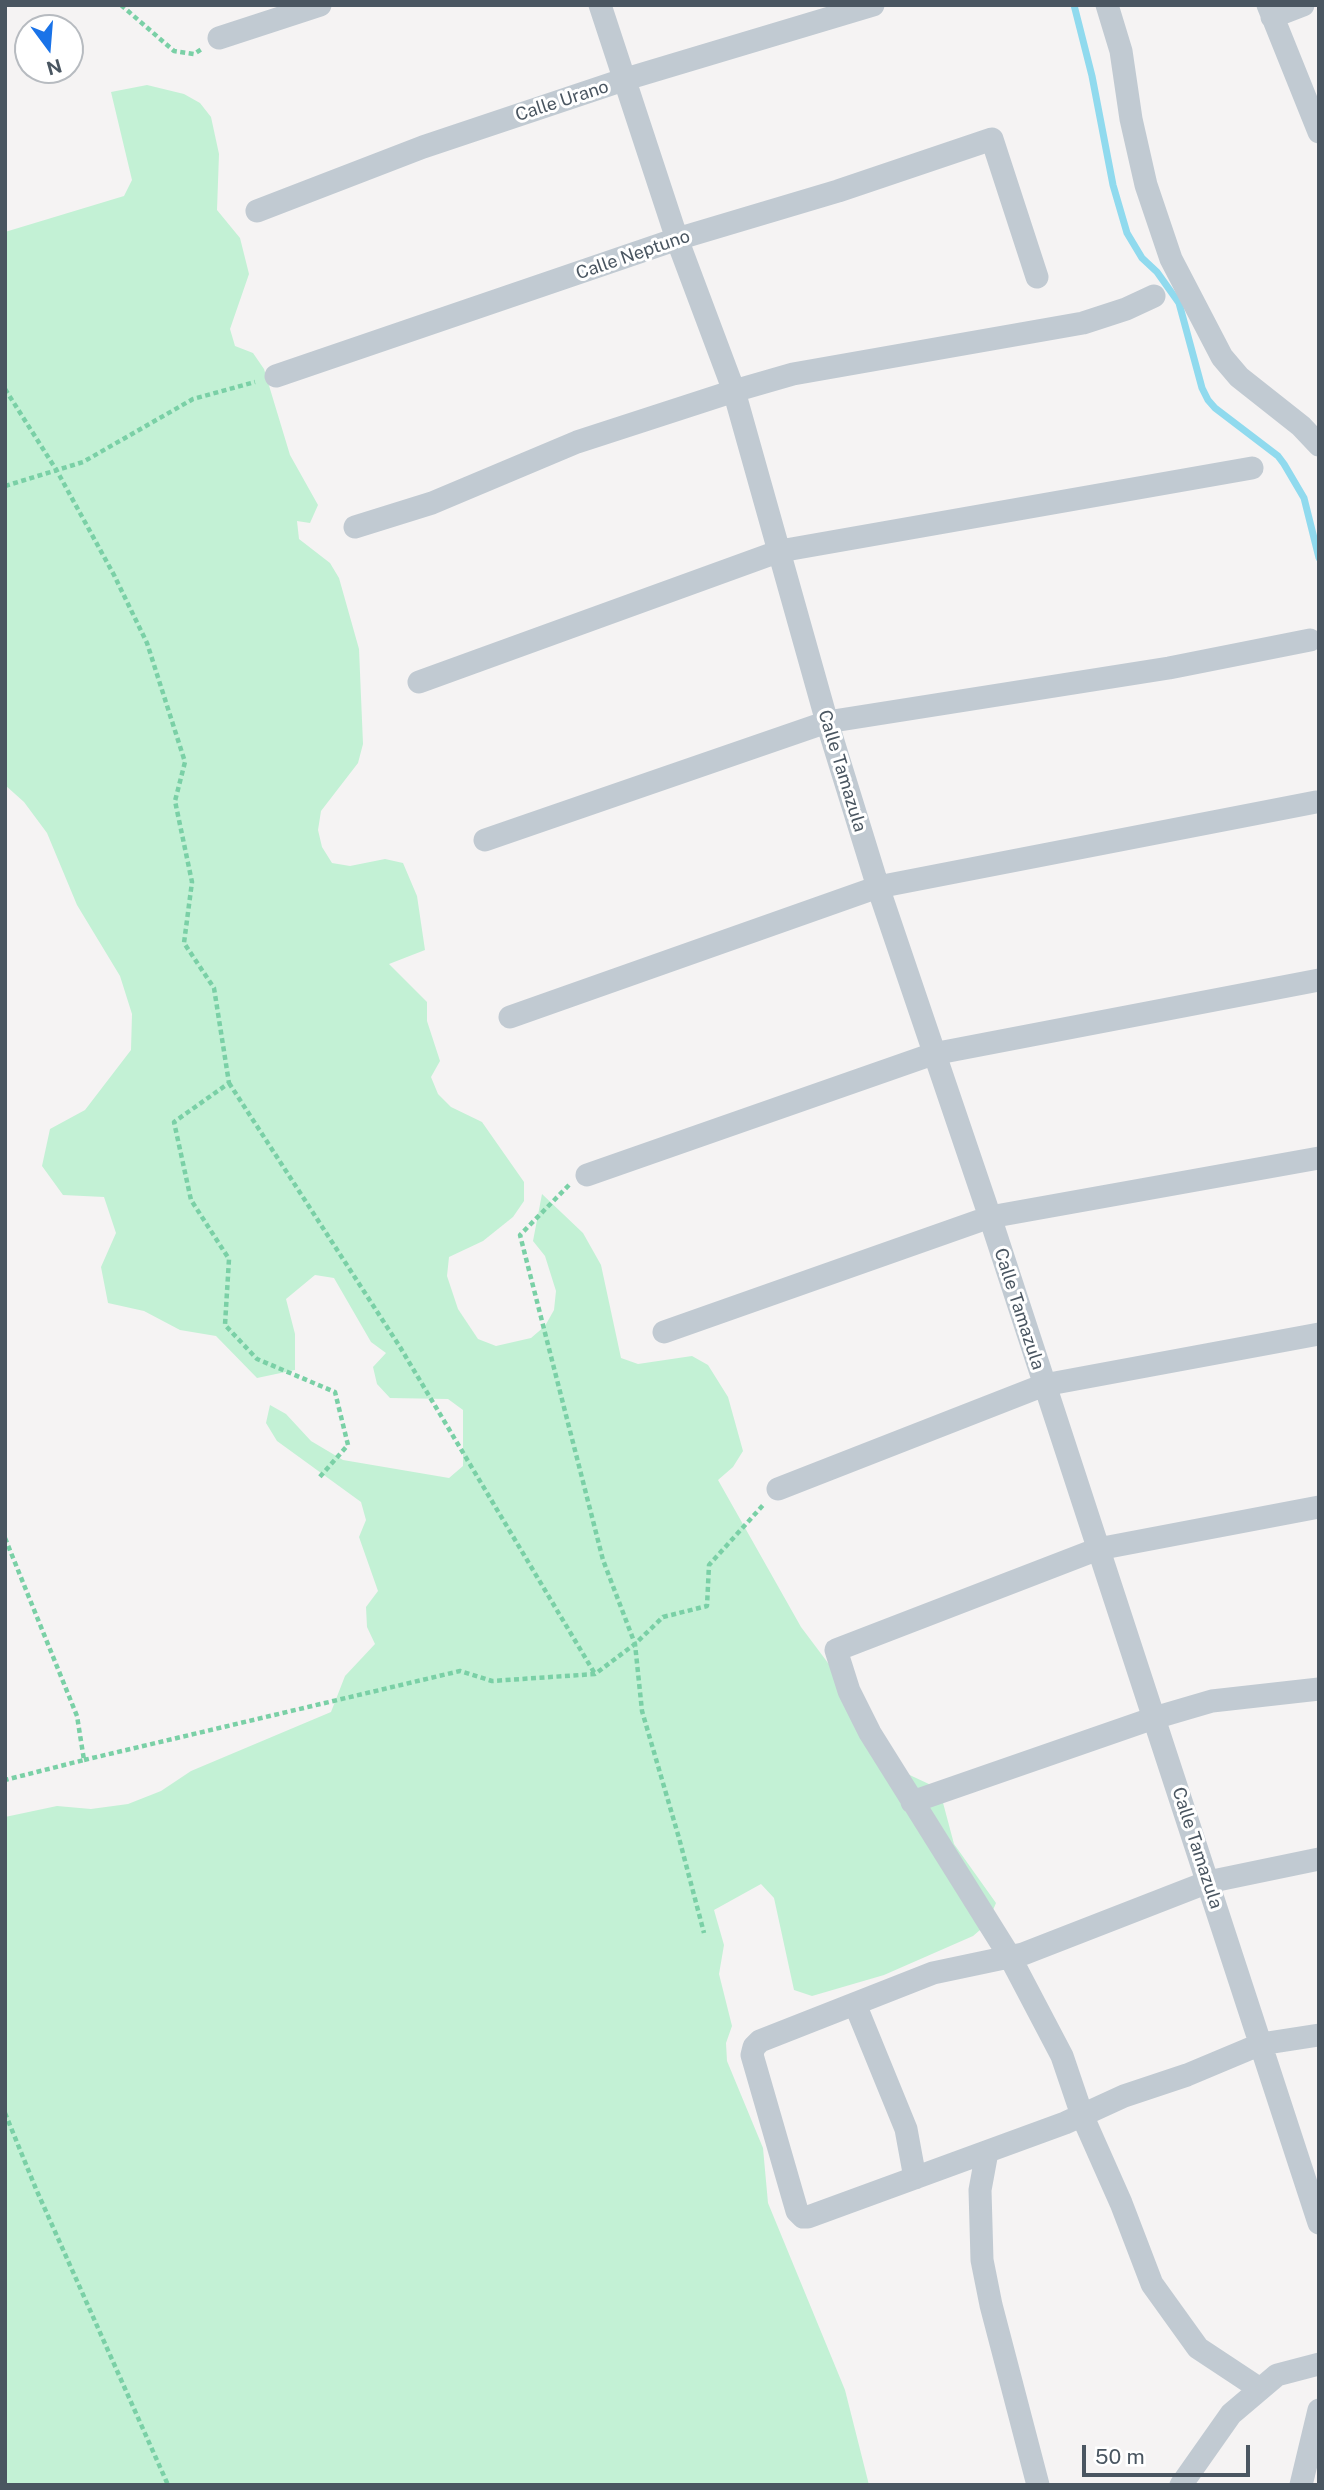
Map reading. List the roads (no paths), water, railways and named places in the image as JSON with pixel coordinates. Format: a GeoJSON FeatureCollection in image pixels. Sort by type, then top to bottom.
{"type":"FeatureCollection","features":[{"type":"Feature","properties":{"kind":"street"},"geometry":{"type":"LineString","coordinates":[[219,38],[320,5]]}},
{"type":"Feature","properties":{"kind":"street","name":"Calle Tamazula"},"geometry":{"type":"LineString","coordinates":[[600,5],[677,239],[734,391],[827,722],[878,887],[990,1217],[1317,2213]]}},
{"type":"Feature","properties":{"kind":"street","name":"Calle Urano"},"geometry":{"type":"LineString","coordinates":[[257,211],[423,147],[626,79],[873,5]]}},
{"type":"Feature","properties":{"kind":"street"},"geometry":{"type":"LineString","coordinates":[[1107,5],[1121,51],[1131,118],[1146,185],[1171,259],[1222,357],[1239,377],[1301,426],[1319,445]]}},
{"type":"Feature","properties":{"kind":"street"},"geometry":{"type":"LineString","coordinates":[[1303,5],[1270,11],[1319,132]]}},
{"type":"Feature","properties":{"kind":"street","name":"Calle Neptuno"},"geometry":{"type":"LineString","coordinates":[[276,376],[677,239],[838,191],[992,139],[1037,276]]}},
{"type":"Feature","properties":{"kind":"street"},"geometry":{"type":"LineString","coordinates":[[355,527],[432,503],[577,443],[734,391],[793,374],[1083,323],[1126,309],[1154,296]]}},
{"type":"Feature","properties":{"kind":"street"},"geometry":{"type":"LineString","coordinates":[[419,682],[780,551],[1252,468]]}},
{"type":"Feature","properties":{"kind":"street"},"geometry":{"type":"LineString","coordinates":[[485,840],[827,722],[1169,668],[1310,640]]}},
{"type":"Feature","properties":{"kind":"street"},"geometry":{"type":"LineString","coordinates":[[510,1017],[878,887],[1316,802]]}},
{"type":"Feature","properties":{"kind":"street"},"geometry":{"type":"LineString","coordinates":[[587,1175],[933,1054],[1319,980]]}},
{"type":"Feature","properties":{"kind":"street"},"geometry":{"type":"LineString","coordinates":[[664,1332],[990,1217],[1319,1158]]}},
{"type":"Feature","properties":{"kind":"street"},"geometry":{"type":"LineString","coordinates":[[778,1489],[1044,1385],[1319,1334]]}},
{"type":"Feature","properties":{"kind":"street"},"geometry":{"type":"LineString","coordinates":[[1260,2389],[1198,2347],[1152,2284],[1121,2203],[1082,2115],[1062,2056],[1010,1957],[870,1733],[849,1691],[836,1650],[1098,1549],[1319,1507]]}},
{"type":"Feature","properties":{"kind":"street"},"geometry":{"type":"LineString","coordinates":[[912,1802],[1154,1718],[1212,1701],[1319,1689]]}},
{"type":"Feature","properties":{"kind":"street"},"geometry":{"type":"LineString","coordinates":[[1319,1859],[1208,1882],[1023,1954],[940,1971],[760,2041],[754,2047],[752,2056],[797,2211],[803,2217],[808,2217],[987,2152],[1151,2085],[1187,2075],[1261,2044],[1319,2035]]}},
{"type":"Feature","properties":{"kind":"street"},"geometry":{"type":"LineString","coordinates":[[855,2004],[906,2129],[915,2178]]}},
{"type":"Feature","properties":{"kind":"street"},"geometry":{"type":"LineString","coordinates":[[987,2152],[980,2190],[982,2260],[991,2305],[1038,2485]]}},
{"type":"Feature","properties":{"kind":"street"},"geometry":{"type":"LineString","coordinates":[[1181,2485],[1231,2414],[1277,2375],[1319,2364]]}},
{"type":"Feature","properties":{"kind":"street"},"geometry":{"type":"LineString","coordinates":[[1301,2485],[1319,2410]]}},
{"type":"Feature","properties":{"kind":"waterway"},"geometry":{"type":"LineString","coordinates":[[1074,5],[1092,76],[1113,185],[1127,233],[1142,258],[1157,272],[1179,303],[1202,388],[1208,400],[1278,456],[1284,464],[1304,498],[1319,558]]}}]}
